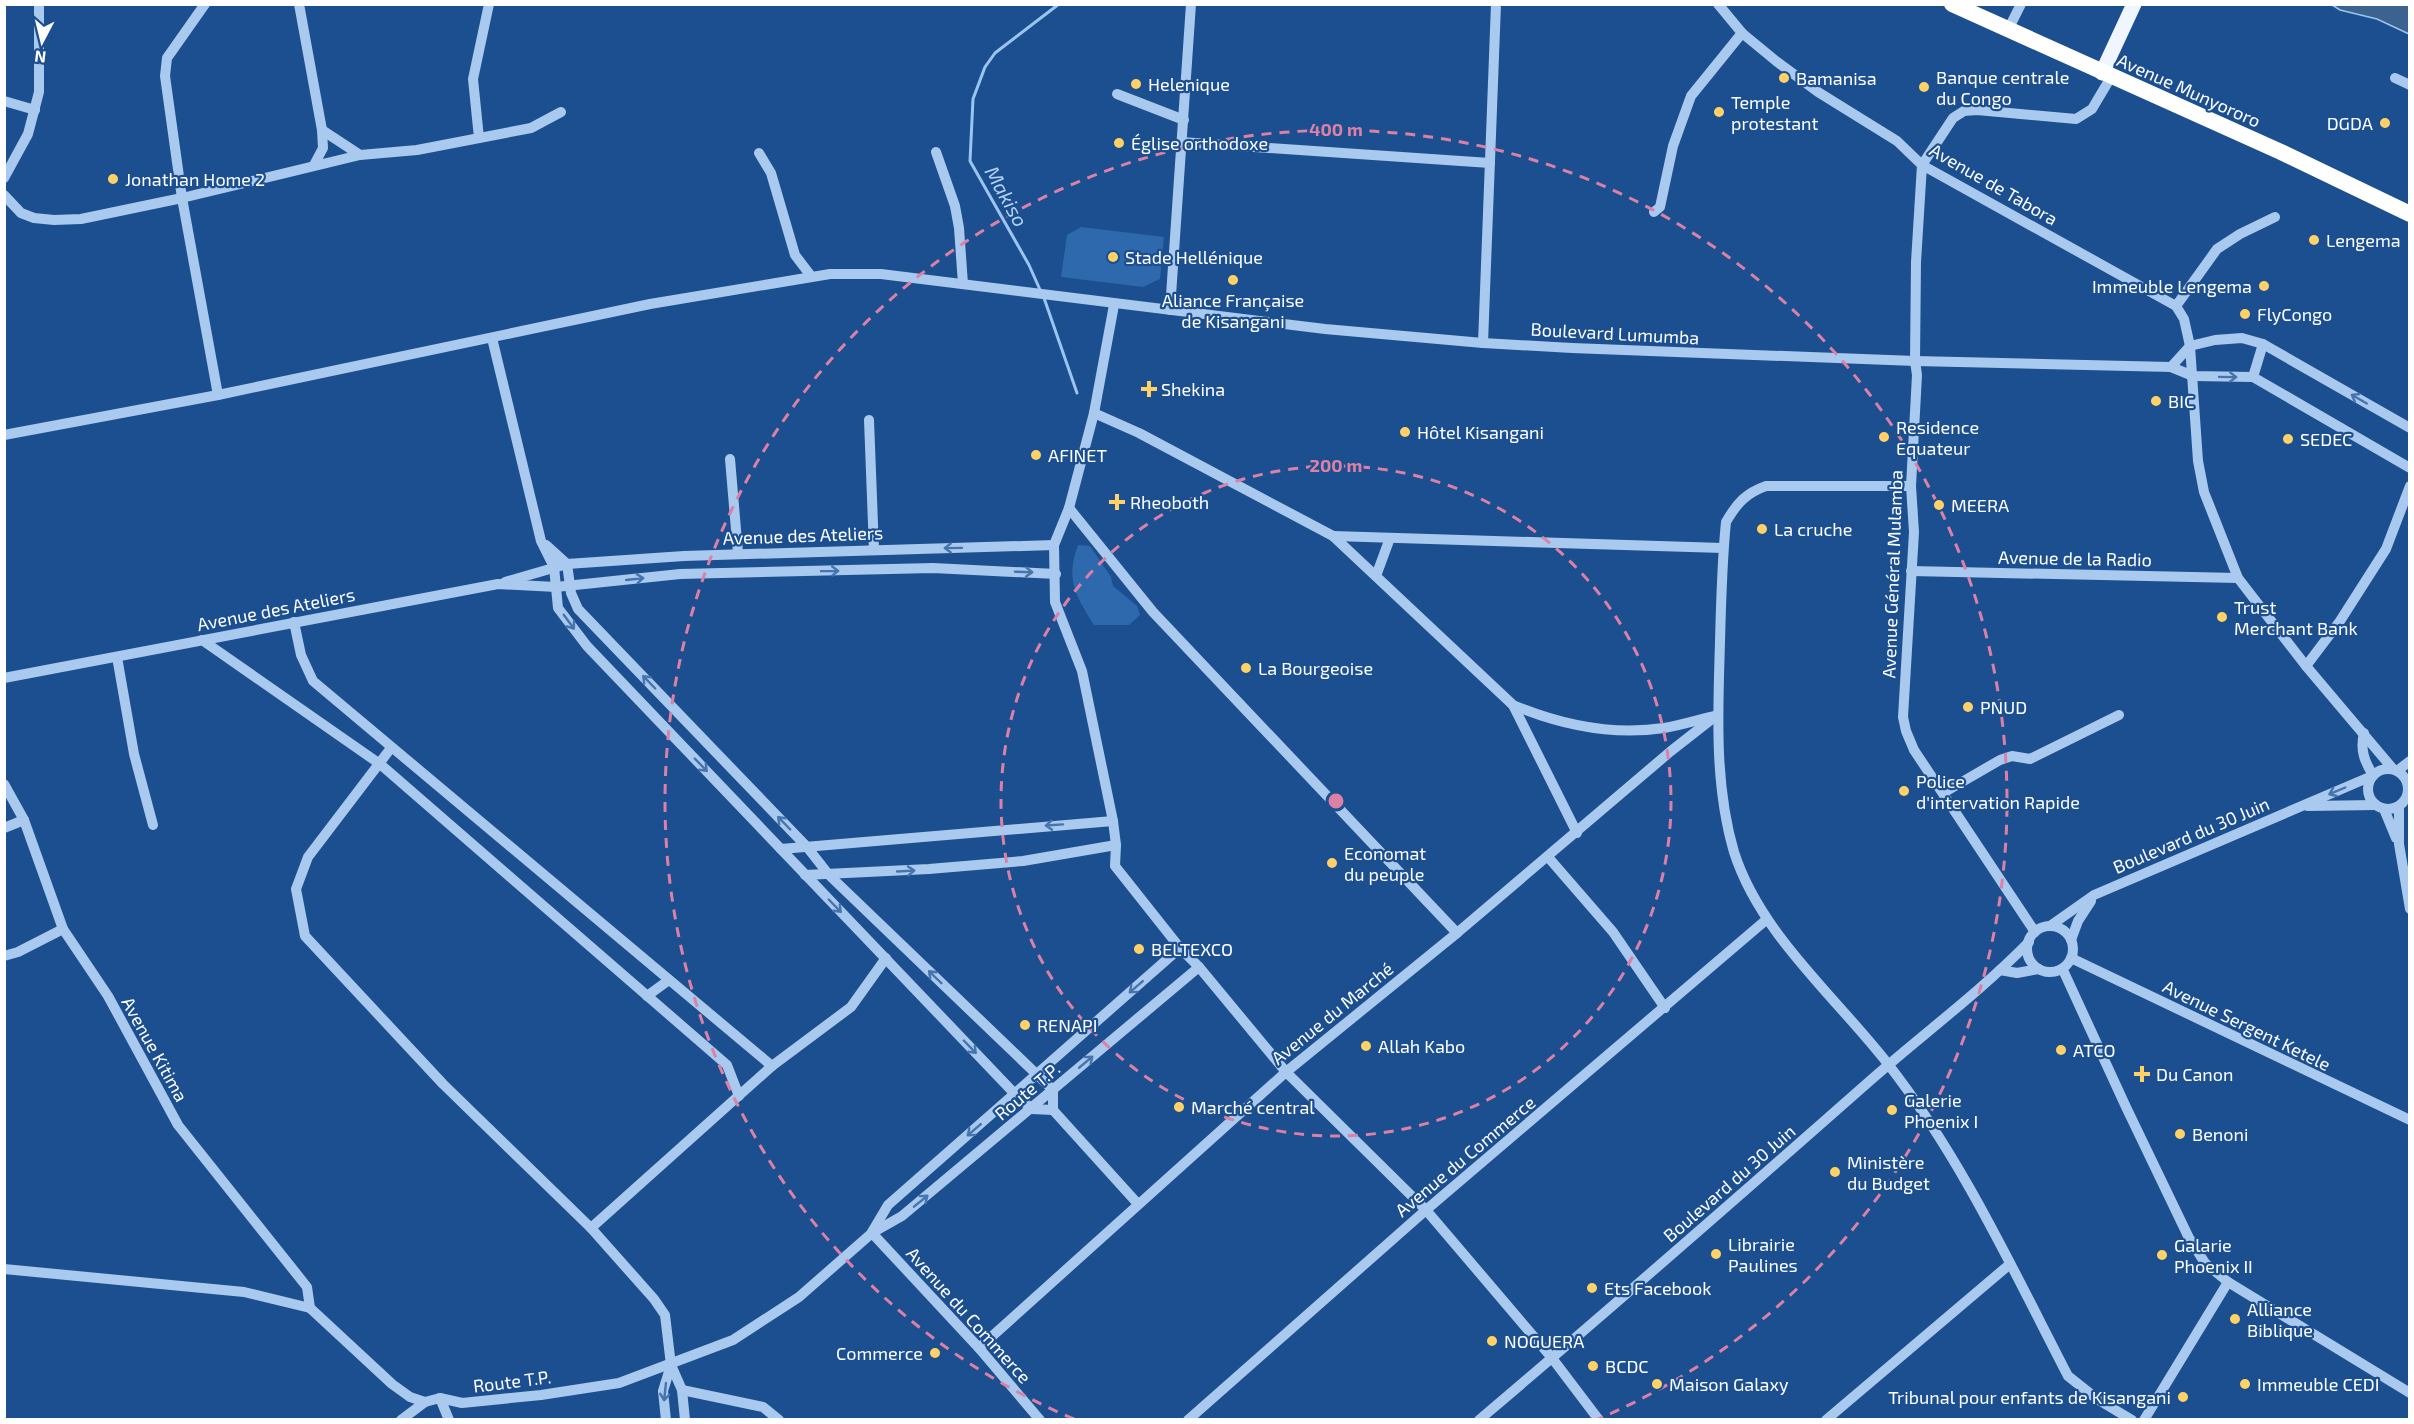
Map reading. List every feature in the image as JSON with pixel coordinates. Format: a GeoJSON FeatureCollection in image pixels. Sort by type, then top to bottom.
{"type":"FeatureCollection","features":[{"type":"Feature","properties":{"kind":"highway","name":"Avenue Munyororo"},"geometry":{"type":"LineString","coordinates":[[1952,4],[2281,152],[2409,214]]}},
{"type":"Feature","properties":{"kind":"main road"},"geometry":{"type":"LineString","coordinates":[[2106,75],[2134,4]]}},
{"type":"Feature","properties":{"kind":"street"},"geometry":{"type":"LineString","coordinates":[[4,178],[28,134],[39,92],[39,4]]}},
{"type":"Feature","properties":{"kind":"street"},"geometry":{"type":"LineString","coordinates":[[205,4],[167,58],[165,67],[182,198],[218,395]]}},
{"type":"Feature","properties":{"kind":"street"},"geometry":{"type":"LineString","coordinates":[[299,4],[322,130],[322,148],[314,165]]}},
{"type":"Feature","properties":{"kind":"street"},"geometry":{"type":"LineString","coordinates":[[479,138],[473,79],[489,4]]}},
{"type":"Feature","properties":{"kind":"street"},"geometry":{"type":"LineString","coordinates":[[1170,310],[1191,4]]}},
{"type":"Feature","properties":{"kind":"street"},"geometry":{"type":"LineString","coordinates":[[1483,343],[1496,4]]}},
{"type":"Feature","properties":{"kind":"street","name":"Avenue de Tabora"},"geometry":{"type":"LineString","coordinates":[[1718,4],[1742,33],[1818,92],[1898,141],[1922,165],[2176,306]]}},
{"type":"Feature","properties":{"kind":"street"},"geometry":{"type":"LineString","coordinates":[[2008,30],[2021,4]]}},
{"type":"Feature","properties":{"kind":"street"},"geometry":{"type":"LineString","coordinates":[[1654,212],[1660,207],[1673,146],[1692,96],[1742,33]]}},
{"type":"Feature","properties":{"kind":"street","name":"Avenue Général Mulamba"},"geometry":{"type":"LineString","coordinates":[[2032,937],[1914,750],[1906,731],[1904,717],[1914,532],[1911,486],[1917,375],[1915,361],[1916,262],[1922,165],[1953,118],[1964,111],[1977,110],[2076,119],[2092,109],[2106,75]]}},
{"type":"Feature","properties":{"kind":"street"},"geometry":{"type":"LineString","coordinates":[[2395,78],[2409,85]]}},
{"type":"Feature","properties":{"kind":"street"},"geometry":{"type":"LineString","coordinates":[[1117,94],[1184,120]]}},
{"type":"Feature","properties":{"kind":"street"},"geometry":{"type":"LineString","coordinates":[[4,101],[35,110]]}},
{"type":"Feature","properties":{"kind":"street"},"geometry":{"type":"LineString","coordinates":[[4,195],[21,213],[34,218],[81,219],[182,198],[360,155],[417,150],[531,128],[561,112]]}},
{"type":"Feature","properties":{"kind":"street"},"geometry":{"type":"LineString","coordinates":[[322,130],[360,155]]}},
{"type":"Feature","properties":{"kind":"street"},"geometry":{"type":"LineString","coordinates":[[1181,142],[1490,163]]}},
{"type":"Feature","properties":{"kind":"street"},"geometry":{"type":"LineString","coordinates":[[936,152],[955,206],[963,284]]}},
{"type":"Feature","properties":{"kind":"street"},"geometry":{"type":"LineString","coordinates":[[759,153],[771,173],[795,255],[811,276]]}},
{"type":"Feature","properties":{"kind":"street"},"geometry":{"type":"LineString","coordinates":[[2274,217],[2240,234],[2217,249],[2176,306],[2184,319],[2190,346],[2194,425],[2204,492],[2238,578],[2306,666],[2404,777]]}},
{"type":"Feature","properties":{"kind":"street","name":"Boulevard Lumumba"},"geometry":{"type":"LineString","coordinates":[[4,435],[218,395],[650,304],[811,276],[853,273],[880,274],[1114,305],[1325,329],[1483,343],[1915,361],[2171,367],[2193,376],[2253,377],[2409,468]]}},
{"type":"Feature","properties":{"kind":"street"},"geometry":{"type":"LineString","coordinates":[[1114,305],[1094,413],[1069,508],[1054,545],[1055,602],[1082,671],[1113,821],[1116,845],[1115,866],[1180,948],[1286,1072],[1426,1210],[1552,1358],[1599,1419]]}},
{"type":"Feature","properties":{"kind":"street"},"geometry":{"type":"LineString","coordinates":[[492,338],[541,541],[554,567],[558,608],[587,646],[1015,1094],[1032,1109],[1053,1110]]}},
{"type":"Feature","properties":{"kind":"street"},"geometry":{"type":"LineString","coordinates":[[2171,367],[2190,346],[2215,340],[2242,338],[2264,344],[2409,428]]}},
{"type":"Feature","properties":{"kind":"street"},"geometry":{"type":"LineString","coordinates":[[2253,377],[2264,344]]}},
{"type":"Feature","properties":{"kind":"street"},"geometry":{"type":"LineString","coordinates":[[1094,413],[1139,433],[1334,536],[1513,705],[1577,833]]}},
{"type":"Feature","properties":{"kind":"street"},"geometry":{"type":"LineString","coordinates":[[869,420],[874,550]]}},
{"type":"Feature","properties":{"kind":"street"},"geometry":{"type":"LineString","coordinates":[[730,459],[738,554]]}},
{"type":"Feature","properties":{"kind":"street"},"geometry":{"type":"LineString","coordinates":[[1911,486],[1766,486],[1750,492],[1738,502],[1726,522],[1717,715],[1722,792],[1728,827],[1735,855],[1766,920],[1888,1064],[1948,1151],[2068,1376],[2090,1395],[2132,1419]]}},
{"type":"Feature","properties":{"kind":"street"},"geometry":{"type":"LineString","coordinates":[[2306,666],[2340,621],[2386,549],[2409,486]]}},
{"type":"Feature","properties":{"kind":"street"},"geometry":{"type":"LineString","coordinates":[[1069,508],[1153,612],[1457,933]]}},
{"type":"Feature","properties":{"kind":"street"},"geometry":{"type":"LineString","coordinates":[[1334,536],[1723,548]]}},
{"type":"Feature","properties":{"kind":"street"},"geometry":{"type":"LineString","coordinates":[[1376,576],[1390,537]]}},
{"type":"Feature","properties":{"kind":"street"},"geometry":{"type":"LineString","coordinates":[[541,541],[567,564],[571,593],[578,609],[807,847],[829,875],[1053,1090],[1053,1110],[1138,1204]]}},
{"type":"Feature","properties":{"kind":"street","name":"Avenue des Ateliers"},"geometry":{"type":"LineString","coordinates":[[4,678],[498,584],[567,564],[738,554],[1054,545]]}},
{"type":"Feature","properties":{"kind":"street","name":"Avenue des Ateliers"},"geometry":{"type":"LineString","coordinates":[[498,584],[556,587],[680,574],[933,568],[1056,574]]}},
{"type":"Feature","properties":{"kind":"street","name":"Avenue de la Radio"},"geometry":{"type":"LineString","coordinates":[[1911,571],[2238,578]]}},
{"type":"Feature","properties":{"kind":"street"},"geometry":{"type":"LineString","coordinates":[[294,622],[301,655],[313,681],[772,1066]]}},
{"type":"Feature","properties":{"kind":"street"},"geometry":{"type":"LineString","coordinates":[[202,640],[380,764],[728,1065],[739,1096]]}},
{"type":"Feature","properties":{"kind":"street"},"geometry":{"type":"LineString","coordinates":[[117,657],[134,754],[153,825]]}},
{"type":"Feature","properties":{"kind":"street"},"geometry":{"type":"LineString","coordinates":[[1513,705],[1548,719],[1582,728],[1622,730],[1663,728],[1717,715]]}},
{"type":"Feature","properties":{"kind":"street","name":"Avenue du Marché"},"geometry":{"type":"LineString","coordinates":[[979,1348],[1286,1072],[1457,933],[1671,751],[1717,715]]}},
{"type":"Feature","properties":{"kind":"street"},"geometry":{"type":"LineString","coordinates":[[1943,793],[2000,760],[2012,756],[2030,759],[2119,715]]}},
{"type":"Feature","properties":{"kind":"street"},"geometry":{"type":"LineString","coordinates":[[2364,733],[2361,746],[2366,764],[2373,775]]}},
{"type":"Feature","properties":{"kind":"street"},"geometry":{"type":"LineString","coordinates":[[391,748],[308,857],[296,889],[305,936],[443,1084],[591,1228],[665,1315],[671,1365],[682,1390],[685,1419]]}},
{"type":"Feature","properties":{"kind":"street"},"geometry":{"type":"LineString","coordinates":[[2398,844],[2406,799],[2404,777],[2409,761]]}},
{"type":"Feature","properties":{"kind":"street"},"geometry":{"type":"LineString","coordinates":[[2404,777],[2379,771],[2373,775],[2368,786],[2369,796],[2380,807],[2398,844],[2409,909]]}},
{"type":"Feature","properties":{"kind":"street","name":"Boulevard du 30 Juin"},"geometry":{"type":"LineString","coordinates":[[2050,927],[2094,895],[2373,775]]}},
{"type":"Feature","properties":{"kind":"street","name":"Avenue Kitima"},"geometry":{"type":"LineString","coordinates":[[4,784],[24,820],[63,929],[108,996],[178,1125],[307,1287],[310,1308]]}},
{"type":"Feature","properties":{"kind":"street"},"geometry":{"type":"LineString","coordinates":[[2302,806],[2403,806]]}},
{"type":"Feature","properties":{"kind":"street"},"geometry":{"type":"LineString","coordinates":[[4,828],[24,820]]}},
{"type":"Feature","properties":{"kind":"street"},"geometry":{"type":"LineString","coordinates":[[781,849],[1113,821]]}},
{"type":"Feature","properties":{"kind":"street"},"geometry":{"type":"LineString","coordinates":[[805,875],[928,870],[1023,861],[1116,845]]}},
{"type":"Feature","properties":{"kind":"street"},"geometry":{"type":"LineString","coordinates":[[1548,857],[1613,932],[1665,1008]]}},
{"type":"Feature","properties":{"kind":"street"},"geometry":{"type":"LineString","coordinates":[[2071,940],[2078,921],[2094,895]]}},
{"type":"Feature","properties":{"kind":"street","name":"Avenue du Commerce"},"geometry":{"type":"LineString","coordinates":[[1188,1419],[1426,1210],[1766,920]]}},
{"type":"Feature","properties":{"kind":"street"},"geometry":{"type":"LineString","coordinates":[[2050,927],[2063,930],[2071,940],[2073,949],[2071,958],[2063,970],[2047,972],[2039,969],[2029,957],[2032,937],[2050,927]]}},
{"type":"Feature","properties":{"kind":"street"},"geometry":{"type":"LineString","coordinates":[[4,956],[18,952],[63,929]]}},
{"type":"Feature","properties":{"kind":"street","name":"Boulevard du 30 Juin"},"geometry":{"type":"LineString","coordinates":[[1479,1419],[1888,1064],[2000,970],[2032,937]]}},
{"type":"Feature","properties":{"kind":"street","name":"Route T.P."},"geometry":{"type":"LineString","coordinates":[[872,1233],[888,1204],[1180,948]]}},
{"type":"Feature","properties":{"kind":"street"},"geometry":{"type":"LineString","coordinates":[[591,1228],[772,1066],[851,1007],[886,958]]}},
{"type":"Feature","properties":{"kind":"street","name":"Avenue Sergent Ketele"},"geometry":{"type":"LineString","coordinates":[[2071,958],[2409,1120]]}},
{"type":"Feature","properties":{"kind":"street","name":"Route T.P."},"geometry":{"type":"LineString","coordinates":[[425,1402],[440,1398],[462,1403],[541,1395],[619,1383],[733,1340],[799,1297],[872,1233],[902,1216],[1032,1109],[1198,967]]}},
{"type":"Feature","properties":{"kind":"street"},"geometry":{"type":"LineString","coordinates":[[2000,970],[2018,973],[2039,969]]}},
{"type":"Feature","properties":{"kind":"street"},"geometry":{"type":"LineString","coordinates":[[2063,970],[2189,1238],[2205,1263],[2228,1282],[2409,1394]]}},
{"type":"Feature","properties":{"kind":"street"},"geometry":{"type":"LineString","coordinates":[[647,996],[669,980]]}},
{"type":"Feature","properties":{"kind":"street","name":"Avenue du Commerce"},"geometry":{"type":"LineString","coordinates":[[872,1233],[979,1348],[1040,1419]]}},
{"type":"Feature","properties":{"kind":"street"},"geometry":{"type":"LineString","coordinates":[[1826,1419],[2010,1264]]}},
{"type":"Feature","properties":{"kind":"street"},"geometry":{"type":"LineString","coordinates":[[4,1269],[244,1292],[310,1308],[392,1384],[410,1397],[425,1402]]}},
{"type":"Feature","properties":{"kind":"street"},"geometry":{"type":"LineString","coordinates":[[2144,1419],[2228,1282]]}},
{"type":"Feature","properties":{"kind":"street"},"geometry":{"type":"LineString","coordinates":[[666,1419],[663,1391],[671,1365]]}},
{"type":"Feature","properties":{"kind":"street"},"geometry":{"type":"LineString","coordinates":[[682,1390],[763,1407],[779,1419]]}},
{"type":"Feature","properties":{"kind":"street"},"geometry":{"type":"LineString","coordinates":[[440,1398],[449,1419]]}},
{"type":"Feature","properties":{"kind":"street"},"geometry":{"type":"LineString","coordinates":[[401,1419],[425,1402]]}},
{"type":"Feature","properties":{"kind":"shaded area"},"geometry":{"type":"Polygon","coordinates":[[[2332,5],[2409,5],[2409,34],[2377,19],[2340,10],[2332,5]]]}},
{"type":"Feature","properties":{"kind":"shaded area","name":"Stade Hellénique"},"geometry":{"type":"Polygon","coordinates":[[[1081,227],[1164,237],[1160,279],[1143,287],[1061,277],[1067,235],[1081,227]]]}},
{"type":"Feature","properties":{"kind":"shaded area"},"geometry":{"type":"Polygon","coordinates":[[[1078,545],[1090,546],[1111,577],[1113,586],[1137,606],[1140,615],[1129,625],[1094,625],[1074,587],[1072,568],[1078,545]]]}},
{"type":"Feature","properties":{"kind":"waterway","name":"Makiso"},"geometry":{"type":"LineString","coordinates":[[1041,292],[1029,265],[970,161],[973,99],[985,67],[995,53],[1059,4]]}},
{"type":"Feature","properties":{"kind":"waterway","name":"Makiso"},"geometry":{"type":"LineString","coordinates":[[1044,298],[1077,393]]}},
{"type":"Feature","properties":{"kind":"place","name":"Bamanisa"},"geometry":{"type":"Point","coordinates":[1784,78]}},
{"type":"Feature","properties":{"kind":"place","name":"Helenique"},"geometry":{"type":"Point","coordinates":[1136,84]}},
{"type":"Feature","properties":{"kind":"place","name":"Banque centrale du Congo"},"geometry":{"type":"Point","coordinates":[1924,87]}},
{"type":"Feature","properties":{"kind":"place","name":"Temple protestant"},"geometry":{"type":"Point","coordinates":[1719,112]}},
{"type":"Feature","properties":{"kind":"place","name":"DGDA"},"geometry":{"type":"Point","coordinates":[2385,123]}},
{"type":"Feature","properties":{"kind":"place","name":"Église orthodoxe"},"geometry":{"type":"Point","coordinates":[1119,143]}},
{"type":"Feature","properties":{"kind":"place","name":"Jonathan Home 2"},"geometry":{"type":"Point","coordinates":[113,179]}},
{"type":"Feature","properties":{"kind":"place","name":"Lengema"},"geometry":{"type":"Point","coordinates":[2314,240]}},
{"type":"Feature","properties":{"kind":"place","name":"Stade Hellénique"},"geometry":{"type":"Point","coordinates":[1113,257]}},
{"type":"Feature","properties":{"kind":"place","name":"Aliance Française de Kisangani"},"geometry":{"type":"Point","coordinates":[1233,280]}},
{"type":"Feature","properties":{"kind":"place","name":"Immeuble Lengema"},"geometry":{"type":"Point","coordinates":[2264,286]}},
{"type":"Feature","properties":{"kind":"place","name":"FlyCongo"},"geometry":{"type":"Point","coordinates":[2245,314]}},
{"type":"Feature","properties":{"kind":"place","name":"Shekina"},"geometry":{"type":"Point","coordinates":[1149,389]}},
{"type":"Feature","properties":{"kind":"place","name":"BIC"},"geometry":{"type":"Point","coordinates":[2156,401]}},
{"type":"Feature","properties":{"kind":"place","name":"Hôtel Kisangani"},"geometry":{"type":"Point","coordinates":[1405,432]}},
{"type":"Feature","properties":{"kind":"place","name":"Residence Equateur"},"geometry":{"type":"Point","coordinates":[1884,437]}},
{"type":"Feature","properties":{"kind":"place","name":"SEDEC"},"geometry":{"type":"Point","coordinates":[2288,439]}},
{"type":"Feature","properties":{"kind":"place","name":"AFINET"},"geometry":{"type":"Point","coordinates":[1036,455]}},
{"type":"Feature","properties":{"kind":"place","name":"Rheoboth"},"geometry":{"type":"Point","coordinates":[1117,502]}},
{"type":"Feature","properties":{"kind":"place","name":"MEERA"},"geometry":{"type":"Point","coordinates":[1939,505]}},
{"type":"Feature","properties":{"kind":"place","name":"La cruche"},"geometry":{"type":"Point","coordinates":[1762,529]}},
{"type":"Feature","properties":{"kind":"place","name":"Trust Merchant Bank"},"geometry":{"type":"Point","coordinates":[2222,617]}},
{"type":"Feature","properties":{"kind":"place","name":"La Bourgeoise"},"geometry":{"type":"Point","coordinates":[1246,668]}},
{"type":"Feature","properties":{"kind":"place","name":"PNUD"},"geometry":{"type":"Point","coordinates":[1968,707]}},
{"type":"Feature","properties":{"kind":"place","name":"Police d'intervation Rapide"},"geometry":{"type":"Point","coordinates":[1904,791]}},
{"type":"Feature","properties":{"kind":"place","name":"Economat du peuple"},"geometry":{"type":"Point","coordinates":[1332,863]}},
{"type":"Feature","properties":{"kind":"place","name":"BELTEXCO"},"geometry":{"type":"Point","coordinates":[1139,949]}},
{"type":"Feature","properties":{"kind":"place","name":"RENAPI"},"geometry":{"type":"Point","coordinates":[1025,1025]}},
{"type":"Feature","properties":{"kind":"place","name":"Allah Kabo"},"geometry":{"type":"Point","coordinates":[1366,1046]}},
{"type":"Feature","properties":{"kind":"place","name":"ATCO"},"geometry":{"type":"Point","coordinates":[2061,1050]}},
{"type":"Feature","properties":{"kind":"place","name":"Du Canon"},"geometry":{"type":"Point","coordinates":[2142,1074]}},
{"type":"Feature","properties":{"kind":"place","name":"Marché central"},"geometry":{"type":"Point","coordinates":[1179,1107]}},
{"type":"Feature","properties":{"kind":"place","name":"Galerie Phoenix I"},"geometry":{"type":"Point","coordinates":[1892,1110]}},
{"type":"Feature","properties":{"kind":"place","name":"Benoni"},"geometry":{"type":"Point","coordinates":[2180,1134]}},
{"type":"Feature","properties":{"kind":"place","name":"Ministère du Budget"},"geometry":{"type":"Point","coordinates":[1835,1172]}},
{"type":"Feature","properties":{"kind":"place","name":"Librairie Paulines"},"geometry":{"type":"Point","coordinates":[1716,1254]}},
{"type":"Feature","properties":{"kind":"place","name":"Galarie Phoenix II"},"geometry":{"type":"Point","coordinates":[2162,1255]}},
{"type":"Feature","properties":{"kind":"place","name":"Ets Facebook"},"geometry":{"type":"Point","coordinates":[1592,1288]}},
{"type":"Feature","properties":{"kind":"place","name":"Alliance Biblique"},"geometry":{"type":"Point","coordinates":[2235,1319]}},
{"type":"Feature","properties":{"kind":"place","name":"NOGUERA"},"geometry":{"type":"Point","coordinates":[1492,1341]}},
{"type":"Feature","properties":{"kind":"place","name":"Commerce"},"geometry":{"type":"Point","coordinates":[935,1353]}},
{"type":"Feature","properties":{"kind":"place","name":"BCDC"},"geometry":{"type":"Point","coordinates":[1593,1366]}},
{"type":"Feature","properties":{"kind":"place","name":"Maison Galaxy"},"geometry":{"type":"Point","coordinates":[1657,1384]}},
{"type":"Feature","properties":{"kind":"place","name":"Immeuble CEDI"},"geometry":{"type":"Point","coordinates":[2245,1384]}},
{"type":"Feature","properties":{"kind":"place","name":"Tribunal pour enfants de Kisangani"},"geometry":{"type":"Point","coordinates":[2183,1397]}}]}
